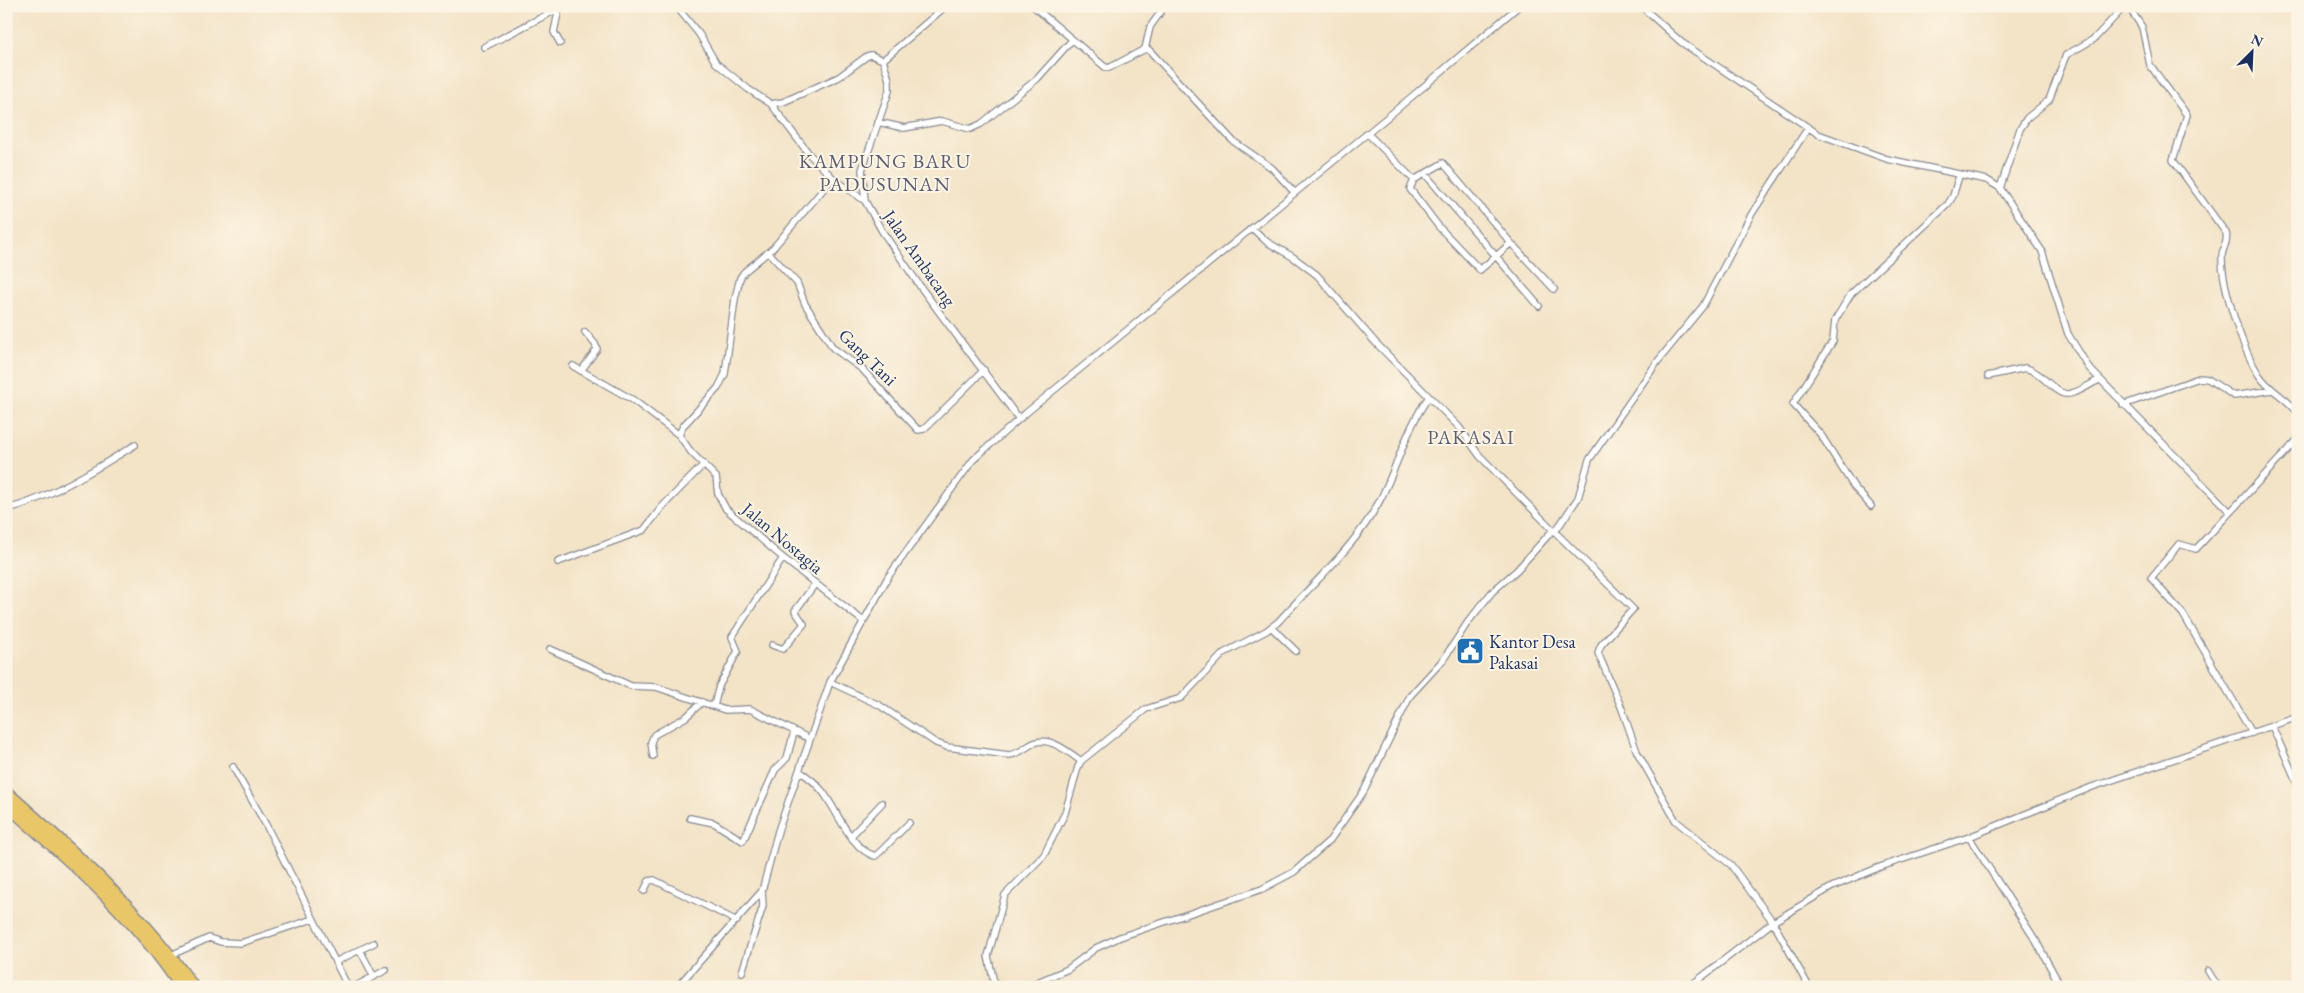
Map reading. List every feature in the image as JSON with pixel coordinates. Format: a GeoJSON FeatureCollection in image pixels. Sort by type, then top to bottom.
{"type":"FeatureCollection","features":[{"type":"Feature","properties":{"kind":"highway"},"geometry":{"type":"LineString","coordinates":[[6,792],[167,957],[193,987]]}},
{"type":"Feature","properties":{"kind":"highway"},"geometry":{"type":"LineString","coordinates":[[6,804],[47,834]]}},
{"type":"Feature","properties":{"kind":"highway"},"geometry":{"type":"LineString","coordinates":[[167,957],[180,987]]}},
{"type":"Feature","properties":{"kind":"street"},"geometry":{"type":"LineString","coordinates":[[676,6],[699,34],[716,63],[748,89],[771,104],[809,154],[833,178],[865,201]]}},
{"type":"Feature","properties":{"kind":"street"},"geometry":{"type":"LineString","coordinates":[[771,104],[783,102],[839,77],[868,56],[872,55],[883,60],[946,6]]}},
{"type":"Feature","properties":{"kind":"street"},"geometry":{"type":"LineString","coordinates":[[1033,6],[1098,63],[1109,68],[1145,49],[1150,27],[1165,6]]}},
{"type":"Feature","properties":{"kind":"street"},"geometry":{"type":"LineString","coordinates":[[742,972],[763,906],[762,891],[778,831],[830,682],[888,577],[956,480],[973,460],[1019,419],[1368,133],[1519,6]]}},
{"type":"Feature","properties":{"kind":"street"},"geometry":{"type":"LineString","coordinates":[[1641,6],[1681,42],[1808,128],[1829,139],[1886,159],[1989,181],[2000,188],[2042,251],[2073,344],[2099,380],[2230,512]]}},
{"type":"Feature","properties":{"kind":"street"},"geometry":{"type":"LineString","coordinates":[[2000,188],[2020,129],[2027,118],[2049,100],[2066,55],[2094,39],[2126,6],[2142,27],[2150,65],[2187,115],[2173,154],[2174,163],[2226,233],[2228,240],[2222,259],[2237,325],[2253,364],[2272,390],[2298,413]]}},
{"type":"Feature","properties":{"kind":"street"},"geometry":{"type":"LineString","coordinates":[[559,7],[554,32],[560,43]]}},
{"type":"Feature","properties":{"kind":"street"},"geometry":{"type":"LineString","coordinates":[[484,48],[559,7]]}},
{"type":"Feature","properties":{"kind":"street"},"geometry":{"type":"LineString","coordinates":[[878,122],[904,128],[942,121],[970,129],[981,124],[1037,79],[1072,40]]}},
{"type":"Feature","properties":{"kind":"street"},"geometry":{"type":"LineString","coordinates":[[1145,49],[1149,50],[1233,141],[1272,168],[1294,192]]}},
{"type":"Feature","properties":{"kind":"street","name":"Jalan Ambacang"},"geometry":{"type":"LineString","coordinates":[[883,60],[889,85],[862,170],[865,201],[877,224],[922,289],[1019,419]]}},
{"type":"Feature","properties":{"kind":"street"},"geometry":{"type":"LineString","coordinates":[[1026,987],[1068,969],[1096,948],[1120,937],[1270,886],[1294,872],[1330,840],[1364,791],[1410,696],[1444,660],[1468,622],[1492,592],[1517,570],[1554,531],[1578,498],[1589,460],[1658,361],[1703,306],[1751,215],[1808,128]]}},
{"type":"Feature","properties":{"kind":"street"},"geometry":{"type":"LineString","coordinates":[[1368,133],[1414,180]]}},
{"type":"Feature","properties":{"kind":"street"},"geometry":{"type":"LineString","coordinates":[[1511,243],[1480,270],[1439,227],[1410,189],[1414,180],[1443,162],[1511,243],[1554,289]]}},
{"type":"Feature","properties":{"kind":"street"},"geometry":{"type":"LineString","coordinates":[[1424,174],[1539,306]]}},
{"type":"Feature","properties":{"kind":"street"},"geometry":{"type":"LineString","coordinates":[[1872,506],[1854,487],[1821,435],[1794,404],[1833,341],[1835,320],[1851,294],[1948,204],[1953,196],[1959,176]]}},
{"type":"Feature","properties":{"kind":"street"},"geometry":{"type":"LineString","coordinates":[[679,434],[683,426],[721,383],[728,364],[735,299],[740,278],[769,252],[833,178]]}},
{"type":"Feature","properties":{"kind":"street"},"geometry":{"type":"LineString","coordinates":[[1252,228],[1267,242],[1293,257],[1317,275],[1375,342],[1463,432],[1479,455],[1633,609],[1601,645],[1598,656],[1622,710],[1637,752],[1670,813],[1684,829],[1716,850],[1731,865],[1773,922],[1809,987]]}},
{"type":"Feature","properties":{"kind":"street","name":"Gang Tani"},"geometry":{"type":"LineString","coordinates":[[769,252],[798,283],[805,304],[832,348],[862,369],[918,430],[924,429],[984,370]]}},
{"type":"Feature","properties":{"kind":"street"},"geometry":{"type":"LineString","coordinates":[[581,371],[597,349],[596,344],[585,332]]}},
{"type":"Feature","properties":{"kind":"street","name":"Jalan Nostagia"},"geometry":{"type":"LineString","coordinates":[[573,366],[633,400],[679,434],[691,452],[716,477],[718,494],[726,509],[783,558],[863,621]]}},
{"type":"Feature","properties":{"kind":"street"},"geometry":{"type":"LineString","coordinates":[[1988,376],[2025,368],[2030,369],[2040,374],[2062,393],[2068,394],[2099,380]]}},
{"type":"Feature","properties":{"kind":"street"},"geometry":{"type":"LineString","coordinates":[[2123,405],[2199,378],[2208,379],[2234,396],[2272,390]]}},
{"type":"Feature","properties":{"kind":"street"},"geometry":{"type":"LineString","coordinates":[[995,987],[988,956],[1006,895],[1014,884],[1044,855],[1065,813],[1078,767],[1082,761],[1146,709],[1180,698],[1224,653],[1271,627],[1348,546],[1368,520],[1389,482],[1415,419],[1428,398]]}},
{"type":"Feature","properties":{"kind":"street"},"geometry":{"type":"LineString","coordinates":[[2252,734],[2183,614],[2151,578],[2179,544],[2196,549],[2298,439]]}},
{"type":"Feature","properties":{"kind":"street"},"geometry":{"type":"LineString","coordinates":[[6,509],[23,505],[54,490],[97,468],[135,445]]}},
{"type":"Feature","properties":{"kind":"street"},"geometry":{"type":"LineString","coordinates":[[558,562],[644,530],[662,507],[704,464]]}},
{"type":"Feature","properties":{"kind":"street"},"geometry":{"type":"LineString","coordinates":[[714,706],[719,686],[738,651],[732,637],[783,558]]}},
{"type":"Feature","properties":{"kind":"street"},"geometry":{"type":"LineString","coordinates":[[772,645],[783,649],[804,624],[795,611],[815,584]]}},
{"type":"Feature","properties":{"kind":"street"},"geometry":{"type":"LineString","coordinates":[[1271,627],[1296,651]]}},
{"type":"Feature","properties":{"kind":"street"},"geometry":{"type":"LineString","coordinates":[[550,649],[631,686],[656,687],[725,710],[750,709],[810,739]]}},
{"type":"Feature","properties":{"kind":"street"},"geometry":{"type":"LineString","coordinates":[[830,682],[879,705],[941,745],[1009,755],[1018,754],[1033,743],[1042,741],[1064,749],[1082,761]]}},
{"type":"Feature","properties":{"kind":"street"},"geometry":{"type":"LineString","coordinates":[[653,756],[651,742],[654,734],[686,717],[702,702]]}},
{"type":"Feature","properties":{"kind":"street"},"geometry":{"type":"LineString","coordinates":[[1689,987],[1773,922],[1832,887],[1880,867],[1969,837],[2092,787],[2298,717]]}},
{"type":"Feature","properties":{"kind":"street"},"geometry":{"type":"LineString","coordinates":[[2272,726],[2298,785]]}},
{"type":"Feature","properties":{"kind":"street"},"geometry":{"type":"LineString","coordinates":[[690,818],[714,823],[743,842],[775,770],[787,758],[794,732]]}},
{"type":"Feature","properties":{"kind":"street"},"geometry":{"type":"LineString","coordinates":[[233,767],[266,825],[348,987]]}},
{"type":"Feature","properties":{"kind":"street"},"geometry":{"type":"LineString","coordinates":[[800,771],[822,791],[865,852],[874,856],[909,822]]}},
{"type":"Feature","properties":{"kind":"street"},"geometry":{"type":"LineString","coordinates":[[852,836],[882,804]]}},
{"type":"Feature","properties":{"kind":"street"},"geometry":{"type":"LineString","coordinates":[[1969,837],[2036,941],[2061,987]]}},
{"type":"Feature","properties":{"kind":"street"},"geometry":{"type":"LineString","coordinates":[[644,891],[649,881],[654,880],[737,921]]}},
{"type":"Feature","properties":{"kind":"street"},"geometry":{"type":"LineString","coordinates":[[677,987],[762,891]]}},
{"type":"Feature","properties":{"kind":"street"},"geometry":{"type":"LineString","coordinates":[[167,957],[209,938],[221,942],[241,943],[313,919]]}},
{"type":"Feature","properties":{"kind":"street"},"geometry":{"type":"LineString","coordinates":[[335,962],[374,943]]}},
{"type":"Feature","properties":{"kind":"street"},"geometry":{"type":"LineString","coordinates":[[360,950],[374,977]]}},
{"type":"Feature","properties":{"kind":"street"},"geometry":{"type":"LineString","coordinates":[[354,987],[386,970]]}},
{"type":"Feature","properties":{"kind":"street"},"geometry":{"type":"LineString","coordinates":[[2208,971],[2218,987]]}},
{"type":"Feature","properties":{"kind":"place","name":"Kantor Desa Pakasai"},"geometry":{"type":"Point","coordinates":[1470,651]}},
{"type":"Feature","properties":{"kind":"district","name":"KAMPUNG BARU PADUSUNAN"},"geometry":{"type":"Point","coordinates":[885,172]}},
{"type":"Feature","properties":{"kind":"district","name":"PAKASAI"},"geometry":{"type":"Point","coordinates":[1471,437]}}]}
